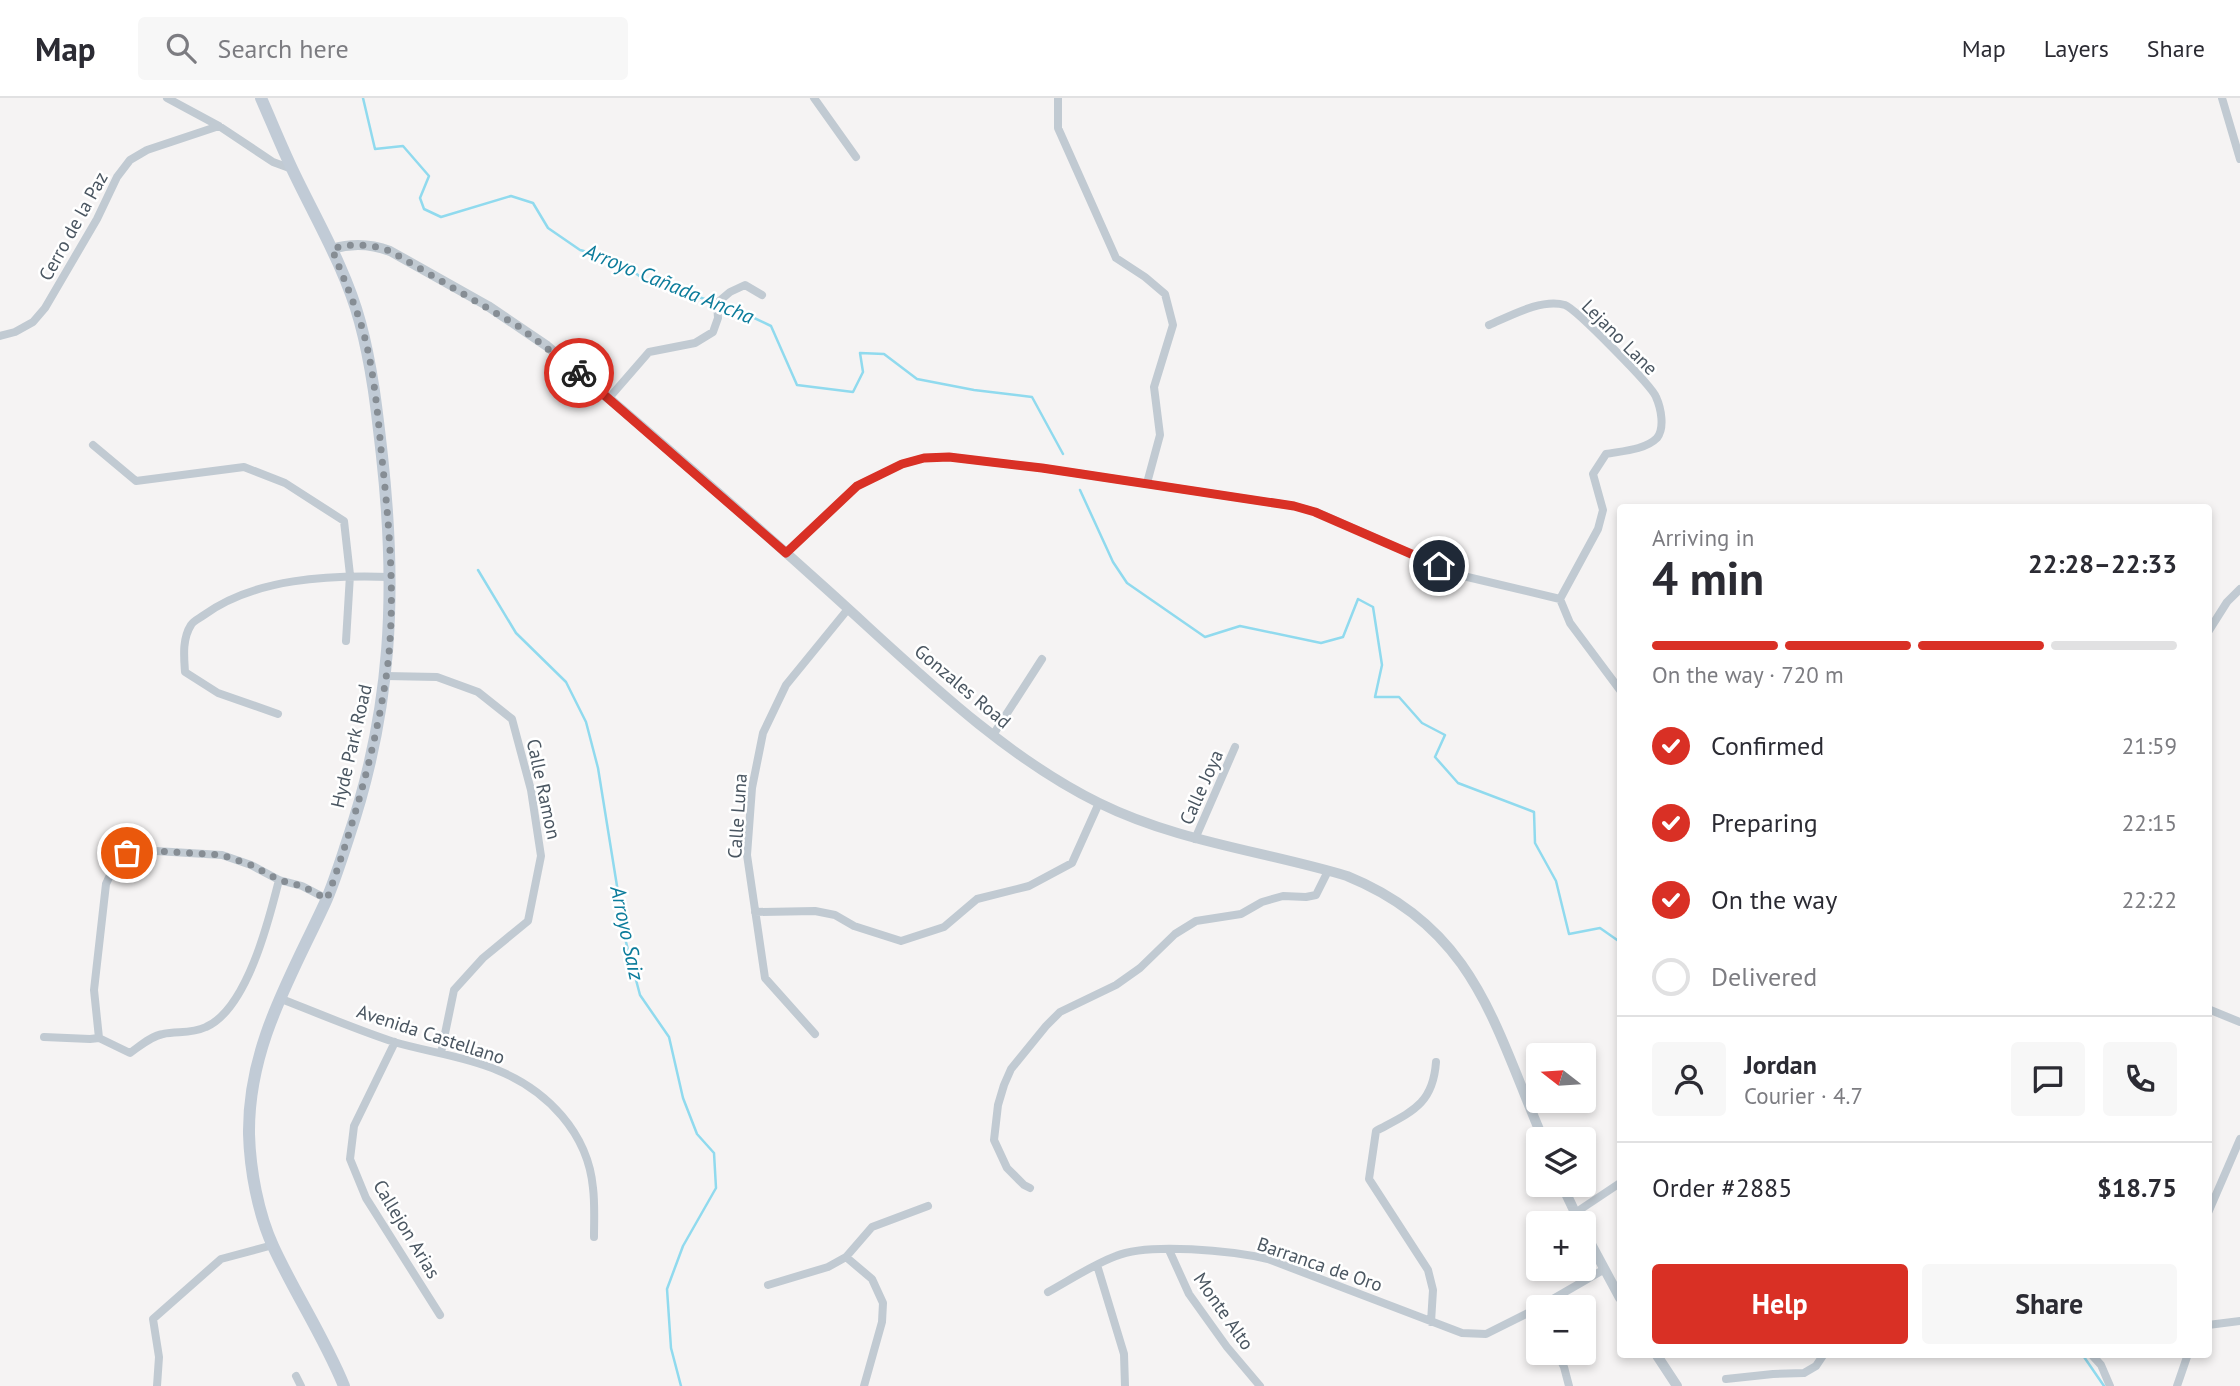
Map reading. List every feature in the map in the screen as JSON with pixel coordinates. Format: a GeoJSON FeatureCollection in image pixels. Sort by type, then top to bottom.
{"type":"FeatureCollection","features":[{"type":"Feature","properties":{"kind":"main road","name":"Hyde Park Road"},"geometry":{"type":"LineString","coordinates":[[261,98],[292,169],[332,249],[360,320],[374,389],[387,507],[390,577],[386,676],[368,771],[327,899],[279,998],[261,1046],[251,1095],[249,1135],[258,1196],[273,1245],[316,1324],[344,1386]]}},
{"type":"Feature","properties":{"kind":"street"},"geometry":{"type":"LineString","coordinates":[[167,98],[219,126],[273,162],[292,169]]}},
{"type":"Feature","properties":{"kind":"street"},"geometry":{"type":"LineString","coordinates":[[814,98],[856,156]]}},
{"type":"Feature","properties":{"kind":"street"},"geometry":{"type":"LineString","coordinates":[[1058,98],[1058,128],[1116,258],[1165,294],[1173,325],[1154,387],[1160,435],[1147,483]]}},
{"type":"Feature","properties":{"kind":"street"},"geometry":{"type":"LineString","coordinates":[[2222,98],[2240,159]]}},
{"type":"Feature","properties":{"kind":"street","name":"Cerro de la Paz"},"geometry":{"type":"LineString","coordinates":[[0,336],[33,322],[45,308],[97,219],[117,177],[130,160],[147,150],[219,126]]}},
{"type":"Feature","properties":{"kind":"street","name":"Gonzales Road"},"geometry":{"type":"LineString","coordinates":[[332,249],[344,245],[374,246],[390,251],[547,346],[993,734],[1023,759],[1059,782],[1146,823],[1195,839],[1328,871],[1365,884],[1400,904],[1428,927],[1466,967],[1495,1022],[1538,1127]]}},
{"type":"Feature","properties":{"kind":"street"},"geometry":{"type":"LineString","coordinates":[[609,398],[649,352],[695,343],[713,332],[718,318],[717,303],[730,292],[745,285],[762,295]]}},
{"type":"Feature","properties":{"kind":"street","name":"Lejano Lane"},"geometry":{"type":"LineString","coordinates":[[1489,325],[1537,305],[1566,305],[1587,322],[1656,395],[1662,426],[1657,438],[1643,446],[1606,454],[1593,474],[1603,510],[1598,529],[1560,599]]}},
{"type":"Feature","properties":{"kind":"street"},"geometry":{"type":"LineString","coordinates":[[93,445],[136,481],[243,467],[285,482],[344,522],[350,575],[346,640]]}},
{"type":"Feature","properties":{"kind":"street"},"geometry":{"type":"LineString","coordinates":[[786,553],[857,486],[902,464],[924,458],[961,458],[1251,499],[1315,512],[1460,575],[1560,599],[1570,623],[1617,686]]}},
{"type":"Feature","properties":{"kind":"street"},"geometry":{"type":"LineString","coordinates":[[278,714],[218,694],[185,672],[183,649],[191,624],[215,607],[266,586],[350,575],[390,577]]}},
{"type":"Feature","properties":{"kind":"street"},"geometry":{"type":"LineString","coordinates":[[2212,625],[2227,601],[2240,589]]}},
{"type":"Feature","properties":{"kind":"street","name":"Calle Luna"},"geometry":{"type":"LineString","coordinates":[[815,1034],[765,978],[747,855],[752,788],[763,733],[786,685],[848,609]]}},
{"type":"Feature","properties":{"kind":"street"},"geometry":{"type":"LineString","coordinates":[[993,734],[1042,659]]}},
{"type":"Feature","properties":{"kind":"street","name":"Calle Ramon"},"geometry":{"type":"LineString","coordinates":[[386,676],[437,677],[478,692],[512,719],[531,790],[541,856],[528,921],[483,958],[454,990],[441,1053]]}},
{"type":"Feature","properties":{"kind":"street","name":"Calle Joya"},"geometry":{"type":"LineString","coordinates":[[1195,839],[1235,747]]}},
{"type":"Feature","properties":{"kind":"street"},"geometry":{"type":"LineString","coordinates":[[755,912],[815,911],[835,915],[854,926],[901,941],[944,927],[977,899],[1029,886],[1072,863],[1099,803]]}},
{"type":"Feature","properties":{"kind":"street"},"geometry":{"type":"LineString","coordinates":[[99,1038],[94,990],[106,884],[122,856],[139,850],[175,854],[216,853],[251,865],[279,880],[302,886],[327,899]]}},
{"type":"Feature","properties":{"kind":"street"},"geometry":{"type":"LineString","coordinates":[[1030,1188],[1007,1168],[994,1140],[998,1105],[1004,1085],[1012,1069],[1046,1026],[1060,1012],[1116,985],[1140,968],[1175,934],[1196,921],[1241,915],[1262,902],[1283,896],[1316,895],[1328,871]]}},
{"type":"Feature","properties":{"kind":"street"},"geometry":{"type":"LineString","coordinates":[[44,1037],[99,1038],[130,1053],[161,1034],[194,1032],[211,1025],[224,1016],[233,1004],[266,931],[279,880]]}},
{"type":"Feature","properties":{"kind":"street","name":"Avenida Castellano"},"geometry":{"type":"LineString","coordinates":[[279,998],[395,1042],[498,1070],[538,1092],[564,1117],[583,1148],[593,1187],[594,1237]]}},
{"type":"Feature","properties":{"kind":"street"},"geometry":{"type":"LineString","coordinates":[[2212,1011],[2240,1022]]}},
{"type":"Feature","properties":{"kind":"street","name":"Callejon Arias"},"geometry":{"type":"LineString","coordinates":[[395,1042],[354,1126],[350,1159],[366,1198],[440,1315]]}},
{"type":"Feature","properties":{"kind":"street"},"geometry":{"type":"LineString","coordinates":[[1431,1322],[1433,1290],[1428,1270],[1369,1179],[1376,1131],[1425,1100],[1435,1082],[1436,1062]]}},
{"type":"Feature","properties":{"kind":"street"},"geometry":{"type":"LineString","coordinates":[[2212,1204],[2240,1139]]}},
{"type":"Feature","properties":{"kind":"street"},"geometry":{"type":"LineString","coordinates":[[1586,1211],[1617,1185]]}},
{"type":"Feature","properties":{"kind":"street"},"geometry":{"type":"LineString","coordinates":[[768,1285],[817,1272],[846,1257],[872,1227],[928,1206]]}},
{"type":"Feature","properties":{"kind":"street"},"geometry":{"type":"LineString","coordinates":[[157,1386],[159,1357],[153,1319],[220,1259],[273,1245]]}},
{"type":"Feature","properties":{"kind":"street","name":"Barranca de Oro"},"geometry":{"type":"LineString","coordinates":[[1048,1292],[1118,1255],[1138,1250],[1169,1250],[1238,1254],[1268,1259],[1462,1334],[1486,1334],[1526,1316]]}},
{"type":"Feature","properties":{"kind":"street","name":"Monte Alto"},"geometry":{"type":"LineString","coordinates":[[1169,1250],[1189,1294],[1227,1347],[1260,1386]]}},
{"type":"Feature","properties":{"kind":"street"},"geometry":{"type":"LineString","coordinates":[[1596,1255],[1617,1293]]}},
{"type":"Feature","properties":{"kind":"street"},"geometry":{"type":"LineString","coordinates":[[846,1257],[872,1279],[883,1303],[882,1322],[871,1353],[864,1386]]}},
{"type":"Feature","properties":{"kind":"street"},"geometry":{"type":"LineString","coordinates":[[1097,1265],[1124,1354],[1125,1386]]}},
{"type":"Feature","properties":{"kind":"street","name":"Barranca de Oro"},"geometry":{"type":"LineString","coordinates":[[1562,1295],[1603,1269]]}},
{"type":"Feature","properties":{"kind":"street"},"geometry":{"type":"LineString","coordinates":[[2212,1324],[2240,1321]]}},
{"type":"Feature","properties":{"kind":"street"},"geometry":{"type":"LineString","coordinates":[[1659,1358],[1677,1386]]}},
{"type":"Feature","properties":{"kind":"street"},"geometry":{"type":"LineString","coordinates":[[1727,1379],[1804,1373],[1816,1366],[1821,1358]]}},
{"type":"Feature","properties":{"kind":"street"},"geometry":{"type":"LineString","coordinates":[[2095,1358],[2101,1365],[2110,1386]]}},
{"type":"Feature","properties":{"kind":"street"},"geometry":{"type":"LineString","coordinates":[[2177,1386],[2187,1358]]}},
{"type":"Feature","properties":{"kind":"street"},"geometry":{"type":"LineString","coordinates":[[1563,1365],[1569,1386]]}},
{"type":"Feature","properties":{"kind":"street"},"geometry":{"type":"LineString","coordinates":[[296,1376],[301,1386]]}},
{"type":"Feature","properties":{"kind":"waterway","name":"Arroyo Cañada Ancha"},"geometry":{"type":"LineString","coordinates":[[363,98],[375,149],[403,146],[429,176],[420,198],[424,209],[441,217],[511,196],[533,203],[548,228],[580,250],[617,260],[645,280],[733,308],[771,326],[797,385],[853,392],[863,372],[860,353],[884,354],[917,379],[1032,397],[1063,454]]}},
{"type":"Feature","properties":{"kind":"waterway","name":"Arroyo Cañada Ancha"},"geometry":{"type":"LineString","coordinates":[[1080,490],[1113,562],[1127,583],[1205,637],[1240,626],[1321,643],[1343,637],[1358,599],[1373,607],[1382,665],[1375,697],[1399,697],[1422,723],[1445,735],[1435,757],[1458,783],[1534,812],[1535,843],[1556,881],[1569,934],[1600,928],[1617,940]]}},
{"type":"Feature","properties":{"kind":"waterway","name":"Arroyo Saiz"},"geometry":{"type":"LineString","coordinates":[[478,570],[516,633],[566,682],[586,722],[598,768],[626,942],[640,995],[669,1037],[683,1098],[697,1134],[714,1153],[716,1188],[683,1246],[667,1289],[671,1348],[681,1386]]}},
{"type":"Feature","properties":{"kind":"waterway","name":"Arroyo Cañada Ancha"},"geometry":{"type":"LineString","coordinates":[[2085,1358],[2104,1386]]}},
{"type":"Feature","properties":{"kind":"way so far"},"geometry":{"type":"LineString","coordinates":[[127,853],[146,850],[222,855],[251,865],[279,880],[302,886],[327,899],[349,836],[368,771],[386,676],[390,577],[387,507],[374,389],[360,320],[332,249],[344,245],[374,246],[390,251],[488,306],[547,346],[579,373]]}},
{"type":"Feature","properties":{"kind":"route"},"geometry":{"type":"LineString","coordinates":[[579,373],[786,553],[857,486],[902,464],[924,458],[949,457],[1042,468],[1294,506],[1315,512],[1439,566]]}}]}
